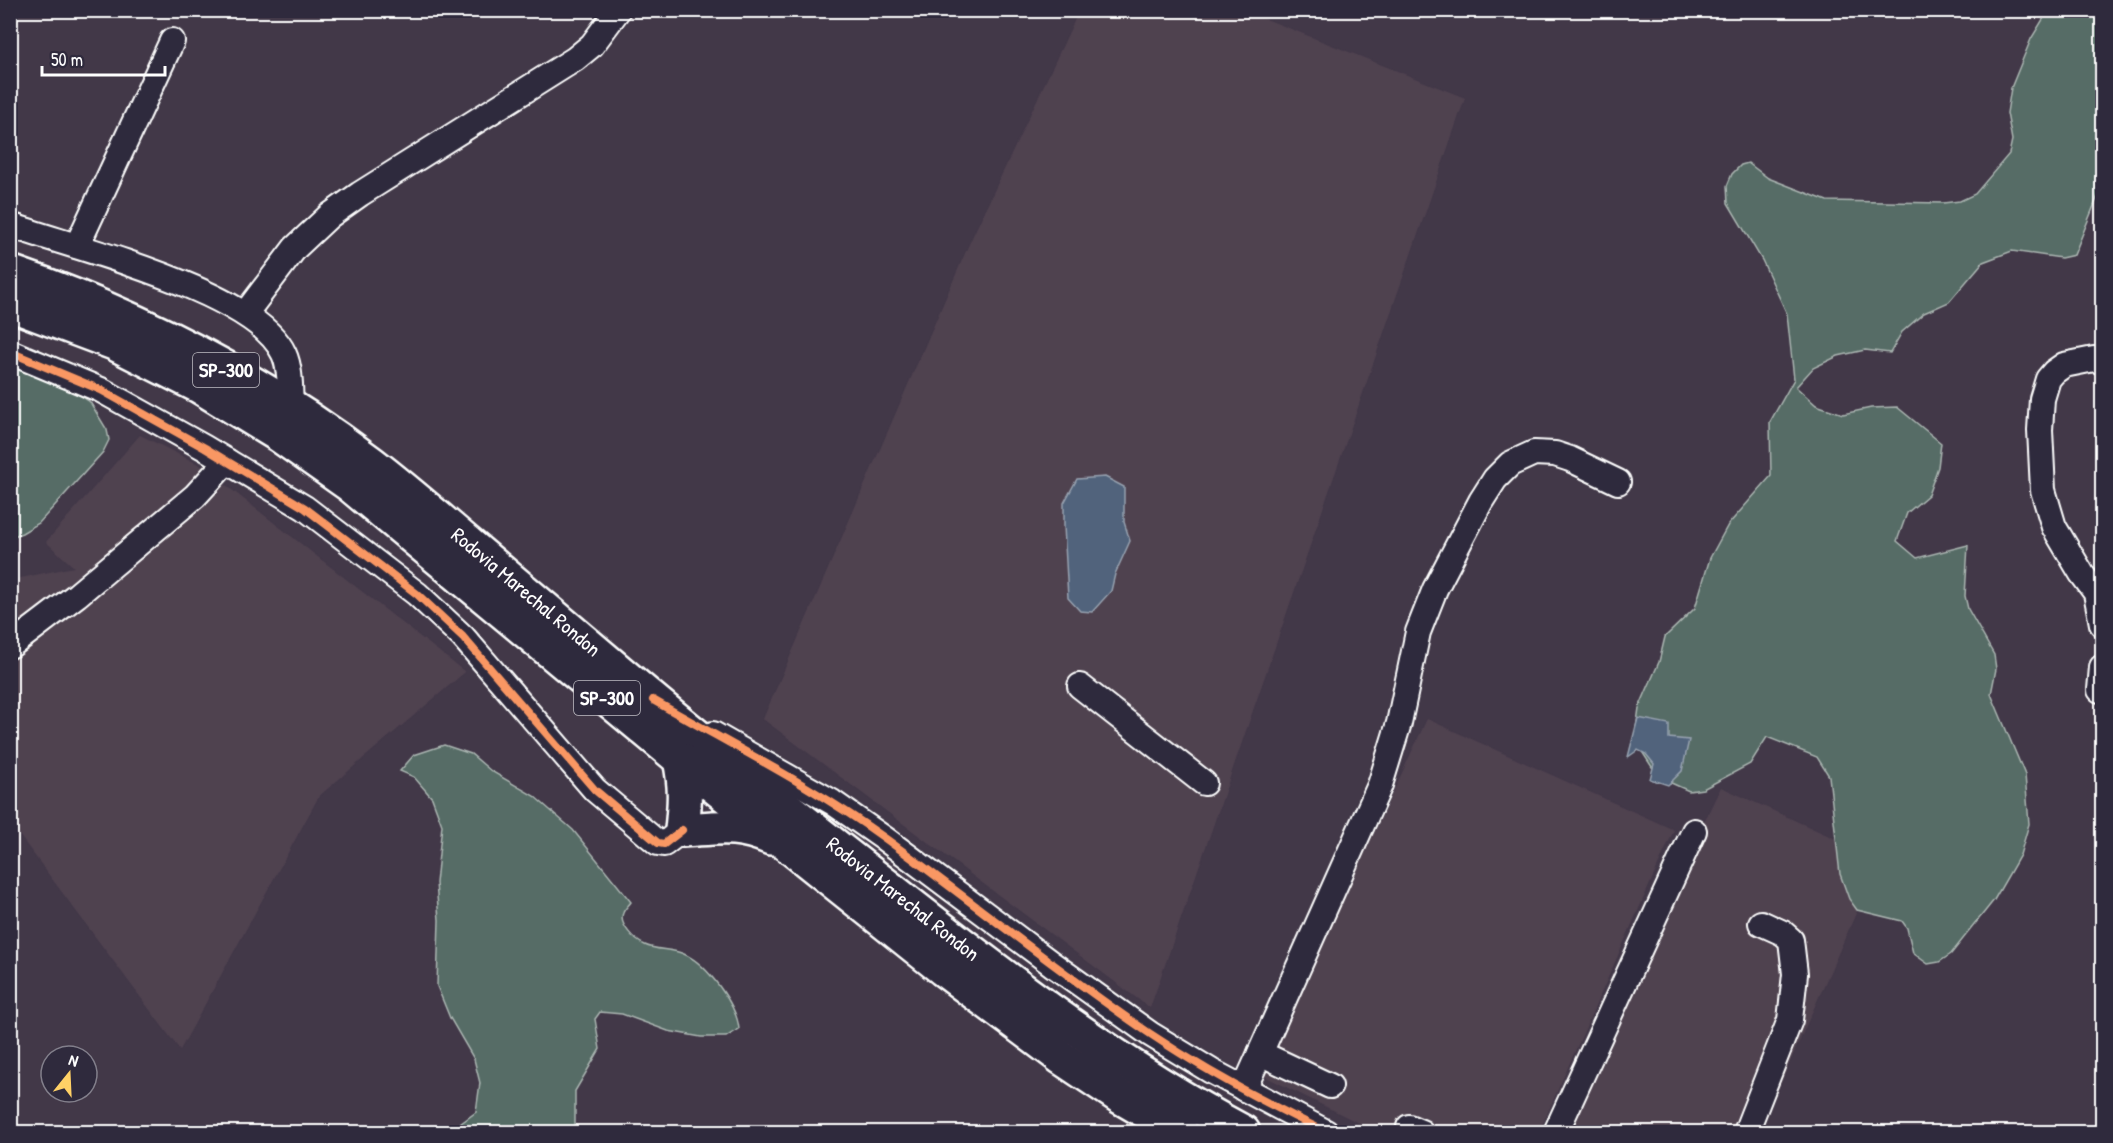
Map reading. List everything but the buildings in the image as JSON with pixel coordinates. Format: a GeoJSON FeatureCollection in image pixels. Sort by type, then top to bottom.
{"type":"FeatureCollection","features":[{"type":"Feature","properties":{"kind":"highway","name":"Rodovia Marechal Rondon"},"geometry":{"type":"LineString","coordinates":[[10,272],[124,316],[210,360],[291,408],[369,462],[407,491],[653,700],[810,827],[1007,980],[1145,1076],[1243,1132]]}},
{"type":"Feature","properties":{"kind":"highway","name":"Rodovia Marechal Rondon"},"geometry":{"type":"LineString","coordinates":[[10,304],[114,344],[198,386],[279,435],[350,485],[680,759],[943,969],[1062,1058],[1119,1096],[1181,1132]]}},
{"type":"Feature","properties":{"kind":"highway"},"geometry":{"type":"LineString","coordinates":[[680,759],[686,784],[682,830],[722,826],[741,828],[789,846]]}},
{"type":"Feature","properties":{"kind":"street"},"geometry":{"type":"LineString","coordinates":[[245,314],[295,248],[329,216],[575,58],[592,45],[618,10]]}},
{"type":"Feature","properties":{"kind":"street"},"geometry":{"type":"LineString","coordinates":[[77,246],[172,41]]}},
{"type":"Feature","properties":{"kind":"street"},"geometry":{"type":"LineString","coordinates":[[10,225],[188,285],[245,314],[274,338],[284,354],[291,408]]}},
{"type":"Feature","properties":{"kind":"street"},"geometry":{"type":"LineString","coordinates":[[10,352],[101,390],[227,461],[304,508],[417,594],[463,637],[596,789],[649,836],[658,843],[664,844],[682,830]]}},
{"type":"Feature","properties":{"kind":"street"},"geometry":{"type":"LineString","coordinates":[[2103,362],[2094,360],[2064,365],[2054,372],[2048,379],[2042,399],[2040,430],[2043,490],[2054,527],[2096,593],[2103,624]]}},
{"type":"Feature","properties":{"kind":"street"},"geometry":{"type":"LineString","coordinates":[[1244,1089],[1380,785],[1399,723],[1418,632],[1435,589],[1490,486],[1510,464],[1534,453],[1555,454],[1570,459],[1618,482]]}},
{"type":"Feature","properties":{"kind":"street"},"geometry":{"type":"LineString","coordinates":[[10,646],[77,595],[195,496],[227,461]]}},
{"type":"Feature","properties":{"kind":"street"},"geometry":{"type":"LineString","coordinates":[[1080,686],[1204,783]]}},
{"type":"Feature","properties":{"kind":"street"},"geometry":{"type":"LineString","coordinates":[[653,700],[832,802],[1150,1034],[1244,1089],[1326,1132]]}},
{"type":"Feature","properties":{"kind":"street"},"geometry":{"type":"LineString","coordinates":[[1556,1132],[1694,831]]}},
{"type":"Feature","properties":{"kind":"street"},"geometry":{"type":"LineString","coordinates":[[1746,1132],[1790,1020],[1795,974],[1791,940],[1783,933],[1761,923]]}},
{"type":"Feature","properties":{"kind":"street"},"geometry":{"type":"LineString","coordinates":[[1260,1053],[1330,1086]]}},
{"type":"Feature","properties":{"kind":"shaded area"},"geometry":{"type":"Polygon","coordinates":[[[1079,11],[1245,11],[1465,98],[1150,1008],[763,719],[970,242],[1079,11]]]}},
{"type":"Feature","properties":{"kind":"shaded area"},"geometry":{"type":"Polygon","coordinates":[[[140,435],[200,465],[465,672],[319,796],[180,1050],[11,824],[11,580],[74,567],[46,542],[140,435]]]}},
{"type":"Feature","properties":{"kind":"shaded area"},"geometry":{"type":"Polygon","coordinates":[[[1427,719],[1674,830],[1539,1132],[1377,1132],[1262,1075],[1427,719]]]}},
{"type":"Feature","properties":{"kind":"shaded area"},"geometry":{"type":"Polygon","coordinates":[[[1721,787],[1880,859],[1759,1132],[1552,1132],[1721,787]]]}},
{"type":"Feature","properties":{"kind":"green space"},"geometry":{"type":"Polygon","coordinates":[[[2048,11],[2102,11],[2102,186],[2074,255],[2061,258],[2012,251],[1983,262],[1949,302],[1924,313],[1902,332],[1890,353],[1865,350],[1838,356],[1813,368],[1796,387],[1816,405],[1843,414],[1871,408],[1897,407],[1941,443],[1938,467],[1928,495],[1907,513],[1897,541],[1917,558],[1968,545],[1965,596],[1968,609],[1994,655],[1996,669],[1991,694],[2025,775],[2029,824],[2020,855],[1994,900],[1951,954],[1939,962],[1928,964],[1913,953],[1907,928],[1902,921],[1857,910],[1849,899],[1840,874],[1829,776],[1817,757],[1767,737],[1750,764],[1703,789],[1689,791],[1669,782],[1652,767],[1639,747],[1636,729],[1639,708],[1659,662],[1665,637],[1695,608],[1710,558],[1728,525],[1771,476],[1770,422],[1794,379],[1787,314],[1762,260],[1728,203],[1727,186],[1732,174],[1741,165],[1748,163],[1768,178],[1827,201],[1943,203],[1960,201],[1975,194],[2009,154],[2012,140],[2007,113],[2011,88],[2031,39],[2048,11]]]}},
{"type":"Feature","properties":{"kind":"green space"},"geometry":{"type":"Polygon","coordinates":[[[10,365],[63,384],[90,402],[107,430],[109,440],[103,452],[39,523],[11,537],[10,365]]]}},
{"type":"Feature","properties":{"kind":"green space"},"geometry":{"type":"Polygon","coordinates":[[[444,745],[471,754],[491,771],[534,796],[573,830],[631,902],[624,910],[622,917],[628,932],[645,945],[681,953],[703,967],[727,998],[739,1029],[726,1037],[701,1037],[668,1031],[622,1014],[600,1012],[595,1019],[600,1049],[575,1091],[575,1132],[459,1132],[456,1127],[476,1112],[480,1083],[474,1059],[450,1018],[437,986],[439,920],[436,883],[442,825],[432,798],[414,777],[400,771],[414,755],[444,745]]]}},
{"type":"Feature","properties":{"kind":"water"},"geometry":{"type":"Polygon","coordinates":[[[1105,477],[1124,487],[1124,522],[1130,541],[1115,574],[1111,591],[1092,612],[1080,611],[1068,598],[1064,503],[1077,479],[1105,477]]]}},
{"type":"Feature","properties":{"kind":"water"},"geometry":{"type":"Polygon","coordinates":[[[1638,718],[1669,724],[1669,738],[1689,740],[1682,771],[1668,785],[1650,779],[1654,764],[1646,754],[1638,750],[1628,757],[1638,718]]]}},
{"type":"Feature","properties":{"kind":"cycle path"},"geometry":{"type":"LineString","coordinates":[[10,352],[101,390],[205,448],[305,508],[417,594],[463,637],[595,790],[658,843],[664,844],[682,830]]}},
{"type":"Feature","properties":{"kind":"cycle path"},"geometry":{"type":"LineString","coordinates":[[653,700],[830,801],[919,863],[1115,1010],[1170,1047],[1236,1086],[1326,1132]]}}]}
